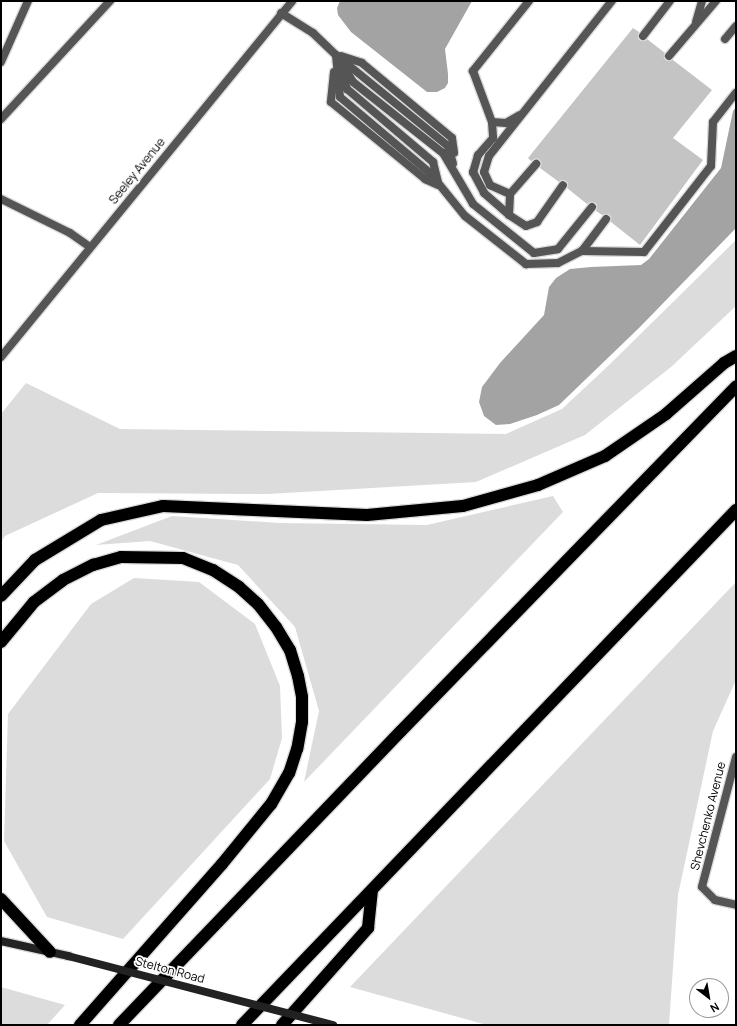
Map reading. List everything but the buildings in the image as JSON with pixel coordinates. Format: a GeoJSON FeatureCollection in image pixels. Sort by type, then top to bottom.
{"type":"FeatureCollection","features":[{"type":"Feature","properties":{"kind":"highway"},"geometry":{"type":"LineString","coordinates":[[1,596],[35,560],[102,520],[163,506],[367,515],[463,506],[538,485],[604,456],[666,414],[724,363],[736,356]]}},
{"type":"Feature","properties":{"kind":"highway"},"geometry":{"type":"LineString","coordinates":[[120,1025],[401,730],[736,386]]}},
{"type":"Feature","properties":{"kind":"highway"},"geometry":{"type":"LineString","coordinates":[[242,1025],[736,510]]}},
{"type":"Feature","properties":{"kind":"highway"},"geometry":{"type":"LineString","coordinates":[[1,642],[34,602],[63,580],[93,565],[121,557],[183,558],[213,570],[239,587],[258,604],[276,627],[290,650],[298,676],[302,697],[302,722],[297,749],[289,773],[271,804],[222,864],[80,1025]]}},
{"type":"Feature","properties":{"kind":"highway"},"geometry":{"type":"LineString","coordinates":[[282,1025],[368,928],[372,890]]}},
{"type":"Feature","properties":{"kind":"highway"},"geometry":{"type":"LineString","coordinates":[[1,899],[50,952]]}},
{"type":"Feature","properties":{"kind":"main road","name":"Stelton Road"},"geometry":{"type":"LineString","coordinates":[[1,941],[68,956],[333,1025]]}},
{"type":"Feature","properties":{"kind":"street"},"geometry":{"type":"LineString","coordinates":[[1,62],[28,1]]}},
{"type":"Feature","properties":{"kind":"street"},"geometry":{"type":"LineString","coordinates":[[1,120],[110,1]]}},
{"type":"Feature","properties":{"kind":"street","name":"Seeley Avenue"},"geometry":{"type":"LineString","coordinates":[[1,357],[292,1]]}},
{"type":"Feature","properties":{"kind":"street"},"geometry":{"type":"LineString","coordinates":[[529,1],[473,71],[492,122],[493,138],[478,155],[473,172],[484,193],[509,215],[526,226],[537,222],[563,185]]}},
{"type":"Feature","properties":{"kind":"street"},"geometry":{"type":"LineString","coordinates":[[510,194],[490,185],[484,172],[489,156],[612,1]]}},
{"type":"Feature","properties":{"kind":"street"},"geometry":{"type":"LineString","coordinates":[[643,36],[670,1]]}},
{"type":"Feature","properties":{"kind":"street"},"geometry":{"type":"LineString","coordinates":[[696,24],[702,1]]}},
{"type":"Feature","properties":{"kind":"street"},"geometry":{"type":"LineString","coordinates":[[669,56],[716,1]]}},
{"type":"Feature","properties":{"kind":"street"},"geometry":{"type":"LineString","coordinates":[[281,13],[313,33],[336,55],[353,82],[443,153],[456,172],[473,204],[534,253],[558,249],[592,207]]}},
{"type":"Feature","properties":{"kind":"street"},"geometry":{"type":"LineString","coordinates":[[725,39],[736,26]]}},
{"type":"Feature","properties":{"kind":"street"},"geometry":{"type":"LineString","coordinates":[[336,55],[362,63],[452,138],[456,172]]}},
{"type":"Feature","properties":{"kind":"street"},"geometry":{"type":"LineString","coordinates":[[336,55],[331,102],[425,179],[439,186],[464,216],[526,264],[558,264],[582,251],[606,218]]}},
{"type":"Feature","properties":{"kind":"street"},"geometry":{"type":"LineString","coordinates":[[336,55],[347,89],[433,162],[439,186]]}},
{"type":"Feature","properties":{"kind":"street"},"geometry":{"type":"LineString","coordinates":[[582,251],[644,252],[711,166],[713,122],[736,93]]}},
{"type":"Feature","properties":{"kind":"street"},"geometry":{"type":"LineString","coordinates":[[492,122],[506,123],[522,114]]}},
{"type":"Feature","properties":{"kind":"street"},"geometry":{"type":"LineString","coordinates":[[509,215],[510,194],[536,164]]}},
{"type":"Feature","properties":{"kind":"street"},"geometry":{"type":"LineString","coordinates":[[1,199],[70,233],[90,247]]}},
{"type":"Feature","properties":{"kind":"street","name":"Shevchenko Avenue"},"geometry":{"type":"LineString","coordinates":[[736,757],[702,887],[715,900],[736,905]]}},
{"type":"Feature","properties":{"kind":"shaded area"},"geometry":{"type":"Polygon","coordinates":[[[340,1],[472,1],[445,49],[448,83],[445,88],[437,92],[427,92],[351,32],[338,15],[337,8],[340,1]]]}},
{"type":"Feature","properties":{"kind":"shaded area"},"geometry":{"type":"Polygon","coordinates":[[[736,107],[736,228],[640,327],[559,405],[537,415],[510,424],[496,425],[484,416],[479,402],[482,387],[500,363],[544,315],[549,287],[556,278],[570,269],[641,265],[649,259],[721,168],[733,111],[736,107]]]}},
{"type":"Feature","properties":{"kind":"shaded area"},"geometry":{"type":"Polygon","coordinates":[[[736,240],[736,306],[671,367],[585,435],[476,482],[268,494],[98,493],[5,536],[1,542],[1,414],[26,383],[120,429],[506,434],[562,409],[736,240]]]}},
{"type":"Feature","properties":{"kind":"shaded area"},"geometry":{"type":"Polygon","coordinates":[[[553,496],[563,512],[304,782],[319,711],[295,627],[238,565],[150,541],[96,545],[172,516],[279,523],[427,525],[553,496]]]}},
{"type":"Feature","properties":{"kind":"shaded area"},"geometry":{"type":"Polygon","coordinates":[[[134,578],[199,582],[255,624],[280,686],[282,738],[270,779],[123,939],[47,917],[4,841],[8,714],[91,604],[134,578]]]}},
{"type":"Feature","properties":{"kind":"shaded area"},"geometry":{"type":"Polygon","coordinates":[[[736,582],[736,680],[713,731],[678,895],[669,1025],[487,1025],[350,987],[736,582]]]}},
{"type":"Feature","properties":{"kind":"shaded area"},"geometry":{"type":"Polygon","coordinates":[[[1,987],[65,1005],[47,1025],[1,1025],[1,987]]]}}]}
